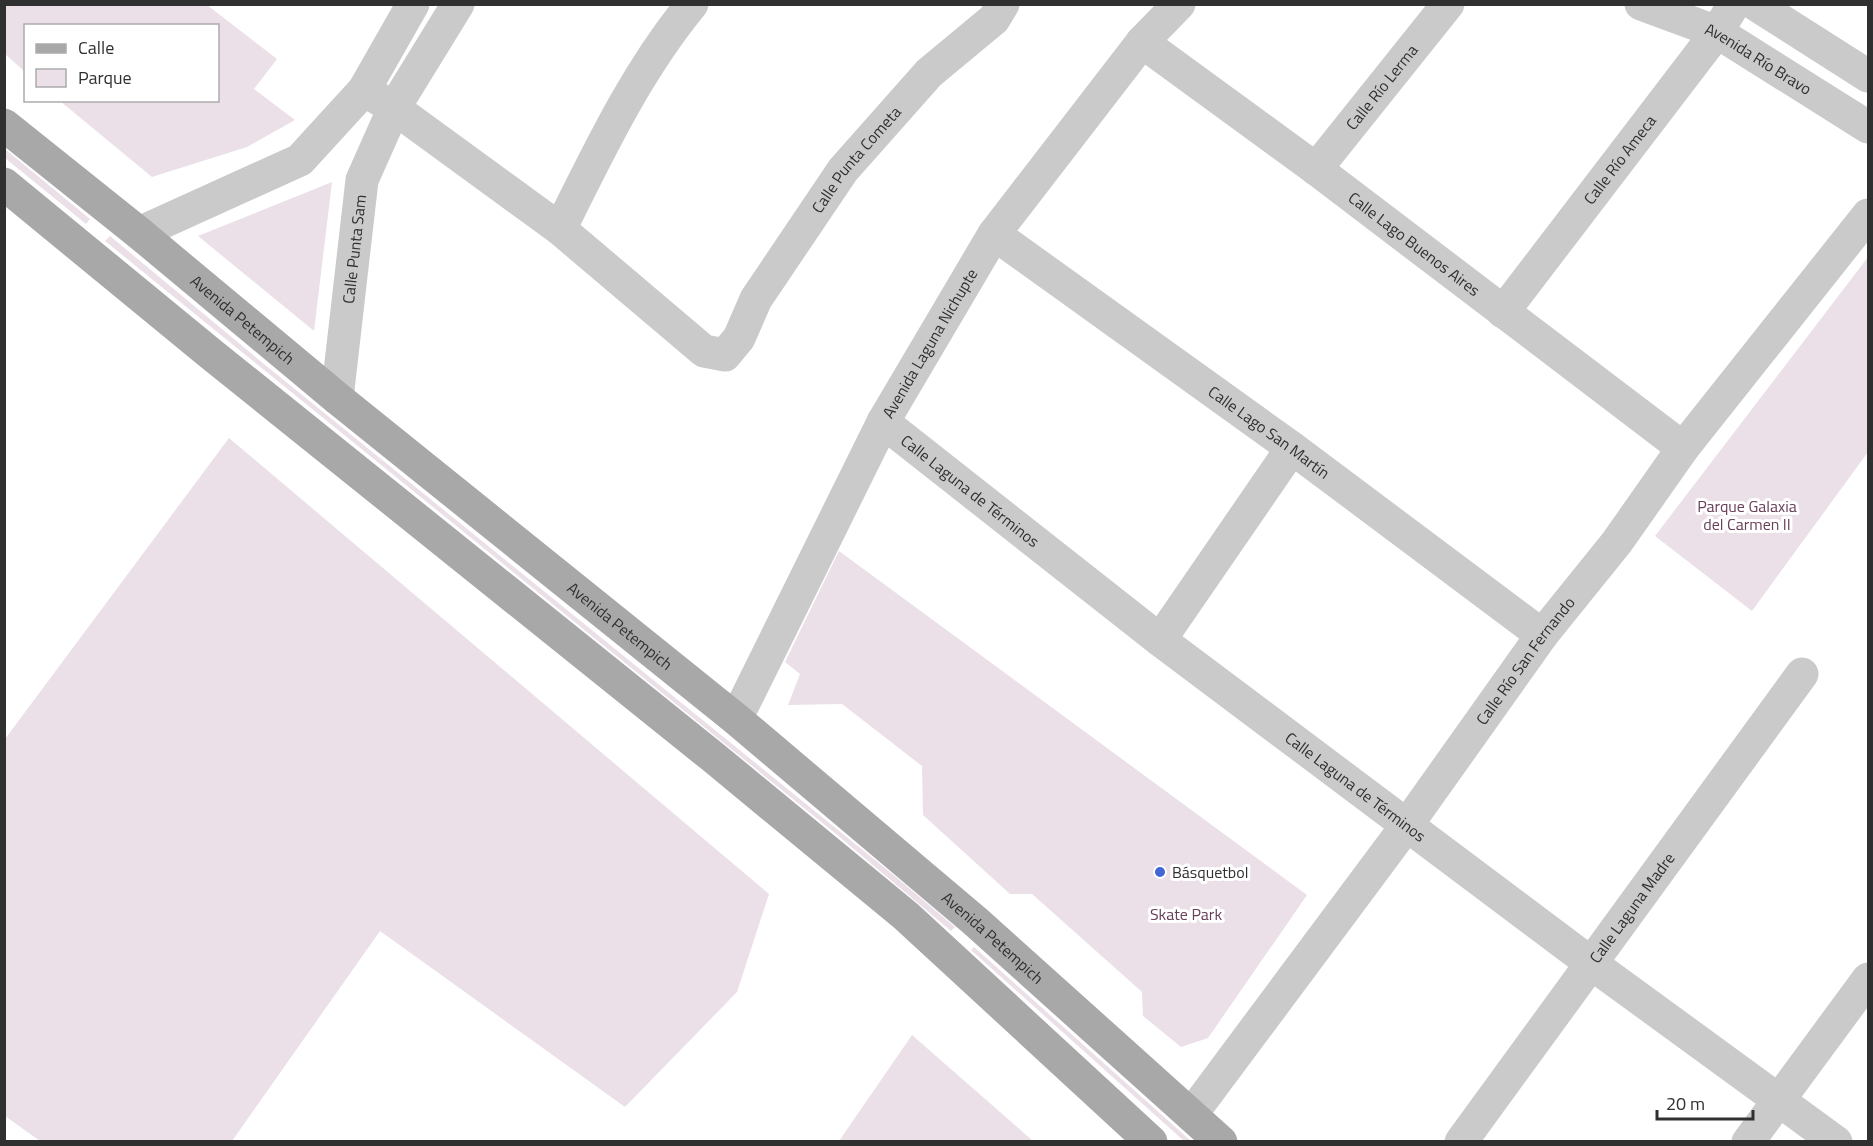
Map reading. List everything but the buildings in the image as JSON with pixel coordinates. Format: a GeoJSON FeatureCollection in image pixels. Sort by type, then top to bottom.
{"type":"FeatureCollection","features":[{"type":"Feature","properties":{"kind":"main road","name":"Avenida Petempich"},"geometry":{"type":"LineString","coordinates":[[4,125],[140,233],[337,398],[736,719],[975,921],[1221,1142]]}},
{"type":"Feature","properties":{"kind":"main road"},"geometry":{"type":"LineString","coordinates":[[4,184],[211,354],[713,757],[906,916],[1151,1142]]}},
{"type":"Feature","properties":{"kind":"street"},"geometry":{"type":"LineString","coordinates":[[140,233],[300,160],[364,90],[413,4]]}},
{"type":"Feature","properties":{"kind":"street","name":"Calle Punta Sam"},"geometry":{"type":"LineString","coordinates":[[337,398],[362,180],[394,108],[458,4]]}},
{"type":"Feature","properties":{"kind":"street"},"geometry":{"type":"LineString","coordinates":[[364,90],[394,108],[560,229],[620,111],[675,26],[692,4]]}},
{"type":"Feature","properties":{"kind":"street","name":"Calle Punta Cometa"},"geometry":{"type":"LineString","coordinates":[[560,229],[704,351],[725,355],[739,338],[756,299],[843,170],[929,73],[994,19],[1003,4]]}},
{"type":"Feature","properties":{"kind":"street","name":"Avenida Laguna Nichupte"},"geometry":{"type":"LineString","coordinates":[[736,719],[883,422],[994,234],[1142,42],[1179,4]]}},
{"type":"Feature","properties":{"kind":"street","name":"Calle Río Lerma"},"geometry":{"type":"LineString","coordinates":[[1316,169],[1448,4]]}},
{"type":"Feature","properties":{"kind":"street","name":"Avenida Río Bravo"},"geometry":{"type":"LineString","coordinates":[[1641,4],[1717,32],[1869,127]]}},
{"type":"Feature","properties":{"kind":"street","name":"Calle Río Ameca"},"geometry":{"type":"LineString","coordinates":[[1503,312],[1717,32],[1734,4]]}},
{"type":"Feature","properties":{"kind":"street"},"geometry":{"type":"LineString","coordinates":[[1755,4],[1869,76]]}},
{"type":"Feature","properties":{"kind":"street","name":"Calle Lago Buenos Aires"},"geometry":{"type":"LineString","coordinates":[[1142,42],[1316,169],[1683,448]]}},
{"type":"Feature","properties":{"kind":"street","name":"Calle Río San Fernando"},"geometry":{"type":"LineString","coordinates":[[1191,1115],[1407,825],[1542,635],[1617,542],[1683,448],[1869,215]]}},
{"type":"Feature","properties":{"kind":"street","name":"Calle Lago San Martín"},"geometry":{"type":"LineString","coordinates":[[994,234],[1292,448],[1542,635]]}},
{"type":"Feature","properties":{"kind":"street","name":"Calle Laguna de Términos"},"geometry":{"type":"LineString","coordinates":[[883,422],[1160,640],[1592,964],[1836,1142]]}},
{"type":"Feature","properties":{"kind":"street"},"geometry":{"type":"LineString","coordinates":[[1160,640],[1292,448]]}},
{"type":"Feature","properties":{"kind":"street","name":"Calle Laguna Madre"},"geometry":{"type":"LineString","coordinates":[[1461,1142],[1802,674]]}},
{"type":"Feature","properties":{"kind":"street"},"geometry":{"type":"LineString","coordinates":[[1748,1142],[1869,979]]}},
{"type":"Feature","properties":{"kind":"green space"},"geometry":{"type":"Polygon","coordinates":[[[4,5],[207,5],[277,59],[254,89],[295,120],[247,147],[152,177],[61,102],[219,102],[219,24],[24,24],[24,71],[5,54],[4,5]]]}},
{"type":"Feature","properties":{"kind":"green space"},"geometry":{"type":"Polygon","coordinates":[[[5,149],[90,219],[86,224],[5,158],[5,149]]]}},
{"type":"Feature","properties":{"kind":"green space"},"geometry":{"type":"Polygon","coordinates":[[[332,182],[314,331],[198,236],[332,182]]]}},
{"type":"Feature","properties":{"kind":"green space"},"geometry":{"type":"Polygon","coordinates":[[[110,236],[955,927],[951,931],[836,834],[105,241],[110,236]]]}},
{"type":"Feature","properties":{"kind":"green space","name":"Parque Galaxia del Carmen II"},"geometry":{"type":"Polygon","coordinates":[[[1868,257],[1868,452],[1752,611],[1655,536],[1868,257]]]}},
{"type":"Feature","properties":{"kind":"green space"},"geometry":{"type":"Polygon","coordinates":[[[229,438],[769,894],[737,992],[625,1107],[380,931],[232,1141],[40,1141],[5,1116],[5,739],[229,438]]]}},
{"type":"Feature","properties":{"kind":"green space","name":"Skate Park"},"geometry":{"type":"Polygon","coordinates":[[[839,551],[1307,895],[1208,1038],[1181,1047],[1143,1016],[1142,992],[1032,894],[1010,894],[923,815],[922,766],[842,704],[788,705],[800,674],[785,662],[839,551]]]}},
{"type":"Feature","properties":{"kind":"green space"},"geometry":{"type":"Polygon","coordinates":[[[974,947],[1191,1141],[1184,1141],[971,950],[974,947]]]}},
{"type":"Feature","properties":{"kind":"green space"},"geometry":{"type":"Polygon","coordinates":[[[912,1035],[1033,1141],[839,1141],[912,1035]]]}},
{"type":"Feature","properties":{"kind":"place","name":"Básquetbol"},"geometry":{"type":"Point","coordinates":[1160,872]}}]}
